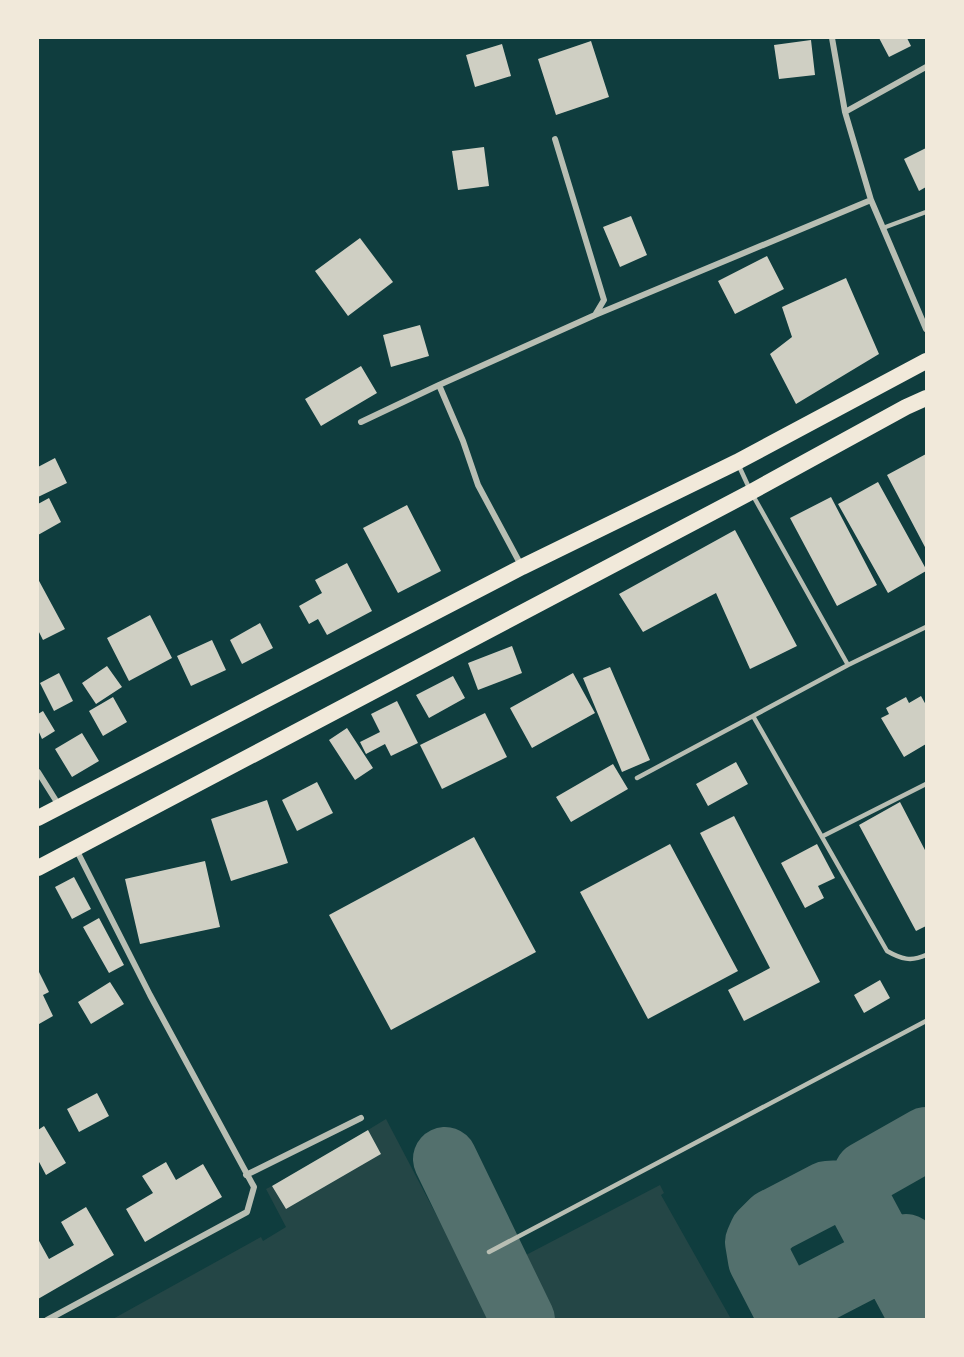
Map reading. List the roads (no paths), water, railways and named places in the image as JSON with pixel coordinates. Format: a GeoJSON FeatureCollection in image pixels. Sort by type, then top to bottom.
{"type":"FeatureCollection","features":[{"type":"Feature","properties":{"kind":"highway"},"geometry":{"type":"LineString","coordinates":[[38,818],[522,567],[737,462],[927,361]]}},
{"type":"Feature","properties":{"kind":"highway"},"geometry":{"type":"LineString","coordinates":[[38,868],[752,492],[906,407],[927,398]]}},
{"type":"Feature","properties":{"kind":"street"},"geometry":{"type":"LineString","coordinates":[[832,38],[845,112],[871,200],[927,329]]}},
{"type":"Feature","properties":{"kind":"street"},"geometry":{"type":"LineString","coordinates":[[845,112],[927,67]]}},
{"type":"Feature","properties":{"kind":"street"},"geometry":{"type":"LineString","coordinates":[[555,139],[604,300],[595,315]]}},
{"type":"Feature","properties":{"kind":"street"},"geometry":{"type":"LineString","coordinates":[[361,422],[595,315],[871,200]]}},
{"type":"Feature","properties":{"kind":"street"},"geometry":{"type":"LineString","coordinates":[[439,386],[463,441],[478,485],[522,567]]}},
{"type":"Feature","properties":{"kind":"street"},"geometry":{"type":"LineString","coordinates":[[38,772],[60,807]]}},
{"type":"Feature","properties":{"kind":"street"},"geometry":{"type":"LineString","coordinates":[[47,1320],[246,1212],[254,1187],[155,1006],[76,848]]}},
{"type":"Feature","properties":{"kind":"street"},"geometry":{"type":"LineString","coordinates":[[246,1175],[361,1118]]}},
{"type":"Feature","properties":{"kind":"lane"},"geometry":{"type":"LineString","coordinates":[[883,228],[927,212]]}},
{"type":"Feature","properties":{"kind":"lane"},"geometry":{"type":"LineString","coordinates":[[737,462],[848,665]]}},
{"type":"Feature","properties":{"kind":"lane"},"geometry":{"type":"LineString","coordinates":[[637,778],[848,665],[925,628],[927,635]]}},
{"type":"Feature","properties":{"kind":"lane"},"geometry":{"type":"LineString","coordinates":[[753,716],[823,836],[886,951],[900,959],[927,956]]}},
{"type":"Feature","properties":{"kind":"lane"},"geometry":{"type":"LineString","coordinates":[[823,836],[927,784]]}},
{"type":"Feature","properties":{"kind":"lane"},"geometry":{"type":"LineString","coordinates":[[489,1252],[927,1021]]}}]}
